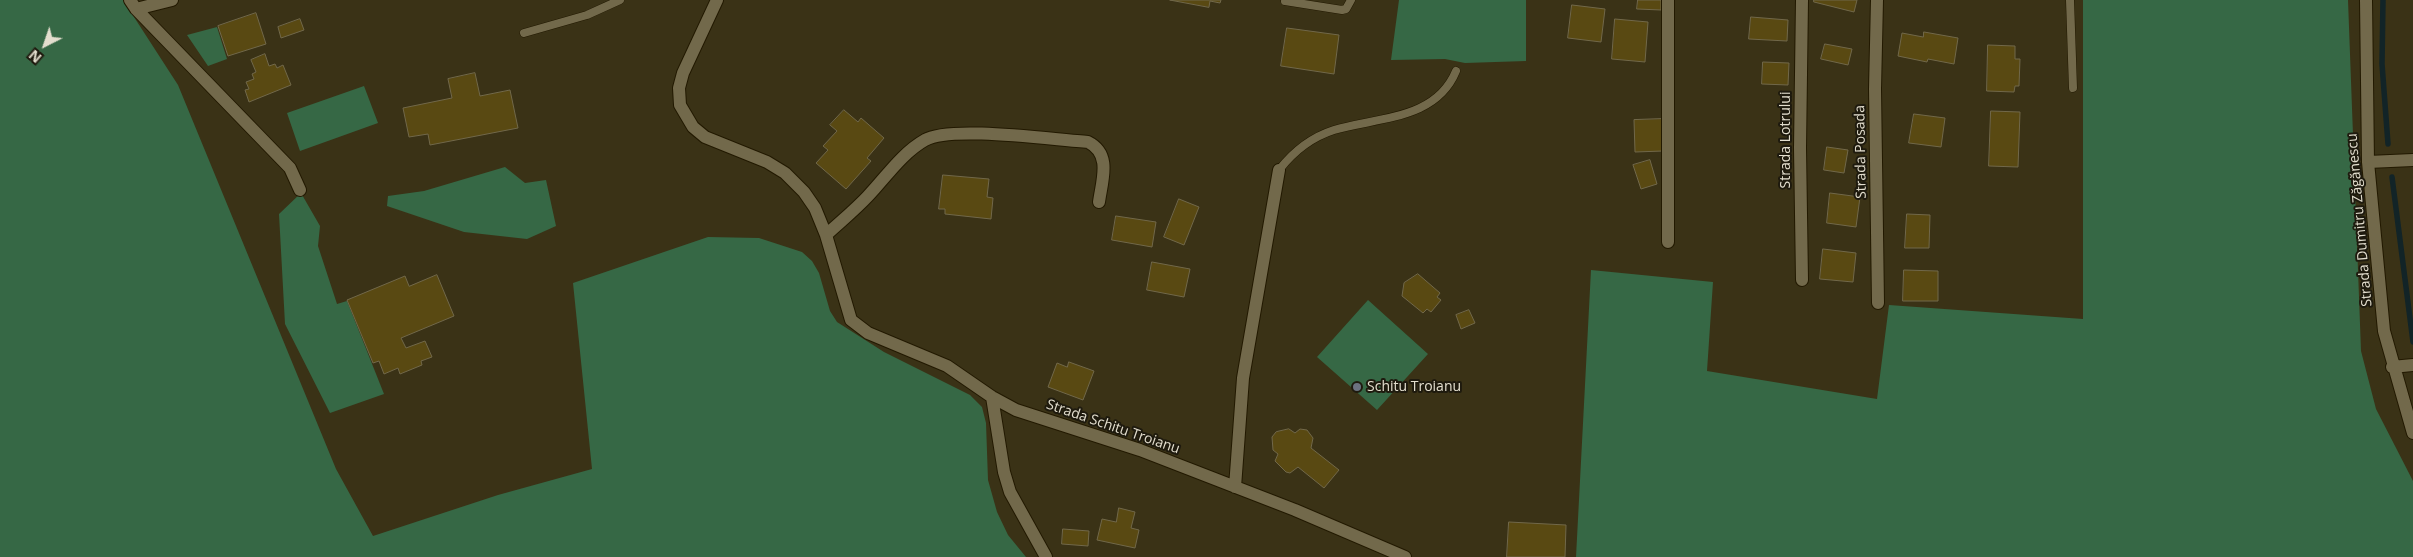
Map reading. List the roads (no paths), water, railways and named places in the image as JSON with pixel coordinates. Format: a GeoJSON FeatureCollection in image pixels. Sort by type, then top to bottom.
{"type":"FeatureCollection","features":[{"type":"Feature","properties":{"kind":"street"},"geometry":{"type":"LineString","coordinates":[[133,4],[172,0]]}},
{"type":"Feature","properties":{"kind":"street","name":"Strada Schitu Troianu"},"geometry":{"type":"LineString","coordinates":[[717,0],[683,72],[678,88],[680,105],[693,127],[705,137],[746,152],[786,173],[804,192],[815,208],[826,235],[851,320],[868,333],[947,366],[992,397],[1016,410],[1140,450],[1405,557]]}},
{"type":"Feature","properties":{"kind":"street"},"geometry":{"type":"LineString","coordinates":[[1668,0],[1668,242]]}},
{"type":"Feature","properties":{"kind":"street","name":"Strada Lotrului"},"geometry":{"type":"LineString","coordinates":[[1802,0],[1800,148],[1802,280]]}},
{"type":"Feature","properties":{"kind":"street","name":"Strada Posada"},"geometry":{"type":"LineString","coordinates":[[1877,0],[1875,89],[1878,303]]}},
{"type":"Feature","properties":{"kind":"street","name":"Strada Dumitru Zăgănescu"},"geometry":{"type":"LineString","coordinates":[[2366,0],[2368,162],[2384,331],[2392,367],[2413,433]]}},
{"type":"Feature","properties":{"kind":"street"},"geometry":{"type":"LineString","coordinates":[[133,4],[290,168],[300,190]]}},
{"type":"Feature","properties":{"kind":"street"},"geometry":{"type":"LineString","coordinates":[[826,235],[867,197],[905,156],[925,139],[938,134],[978,134],[1088,142],[1097,147],[1104,157],[1099,202]]}},
{"type":"Feature","properties":{"kind":"street"},"geometry":{"type":"LineString","coordinates":[[2368,162],[2413,160]]}},
{"type":"Feature","properties":{"kind":"street"},"geometry":{"type":"LineString","coordinates":[[1230,485],[1243,378],[1279,170]]}},
{"type":"Feature","properties":{"kind":"street"},"geometry":{"type":"LineString","coordinates":[[2392,367],[2413,365]]}},
{"type":"Feature","properties":{"kind":"street"},"geometry":{"type":"LineString","coordinates":[[992,397],[1004,472],[1010,492],[1046,557]]}},
{"type":"Feature","properties":{"kind":"lane"},"geometry":{"type":"LineString","coordinates":[[524,33],[587,15],[620,0]]}},
{"type":"Feature","properties":{"kind":"lane"},"geometry":{"type":"LineString","coordinates":[[1285,1],[1342,10],[1346,9],[1351,0]]}},
{"type":"Feature","properties":{"kind":"lane"},"geometry":{"type":"LineString","coordinates":[[2070,0],[2073,88]]}},
{"type":"Feature","properties":{"kind":"lane"},"geometry":{"type":"LineString","coordinates":[[1279,170],[1289,156],[1306,144],[1333,130],[1388,118],[1431,103],[1449,87],[1456,71]]}},
{"type":"Feature","properties":{"kind":"waterway"},"geometry":{"type":"LineString","coordinates":[[2383,0],[2382,64],[2388,144]]}},
{"type":"Feature","properties":{"kind":"waterway"},"geometry":{"type":"LineString","coordinates":[[2392,177],[2413,342]]}},
{"type":"Feature","properties":{"kind":"place","name":"Schitu Troianu"},"geometry":{"type":"Point","coordinates":[1357,387]}}]}
